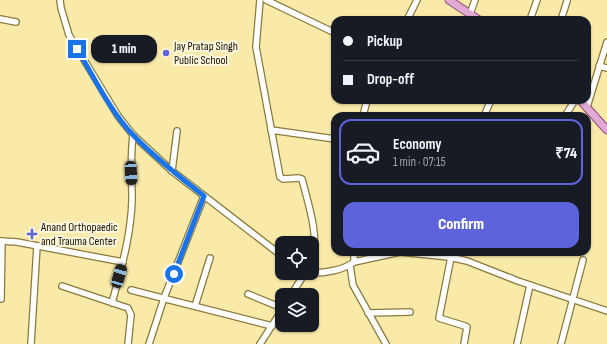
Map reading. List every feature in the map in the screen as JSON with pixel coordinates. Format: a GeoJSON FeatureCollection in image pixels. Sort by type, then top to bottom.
{"type":"FeatureCollection","features":[{"type":"Feature","properties":{"kind":"main road"},"geometry":{"type":"LineString","coordinates":[[449,0],[473,16]]}},
{"type":"Feature","properties":{"kind":"main road"},"geometry":{"type":"LineString","coordinates":[[584,104],[607,130]]}},
{"type":"Feature","properties":{"kind":"street"},"geometry":{"type":"LineString","coordinates":[[60,0],[69,35],[118,116],[133,136],[172,171],[275,251]]}},
{"type":"Feature","properties":{"kind":"street"},"geometry":{"type":"LineString","coordinates":[[260,0],[256,47],[280,177],[282,179],[302,179],[314,236]]}},
{"type":"Feature","properties":{"kind":"street"},"geometry":{"type":"LineString","coordinates":[[266,0],[331,32]]}},
{"type":"Feature","properties":{"kind":"street"},"geometry":{"type":"LineString","coordinates":[[408,16],[417,0]]}},
{"type":"Feature","properties":{"kind":"street"},"geometry":{"type":"LineString","coordinates":[[470,14],[475,0]]}},
{"type":"Feature","properties":{"kind":"street"},"geometry":{"type":"LineString","coordinates":[[531,16],[537,0]]}},
{"type":"Feature","properties":{"kind":"street"},"geometry":{"type":"LineString","coordinates":[[562,16],[567,2]]}},
{"type":"Feature","properties":{"kind":"street"},"geometry":{"type":"LineString","coordinates":[[0,19],[16,22]]}},
{"type":"Feature","properties":{"kind":"street"},"geometry":{"type":"LineString","coordinates":[[591,94],[607,42]]}},
{"type":"Feature","properties":{"kind":"street"},"geometry":{"type":"LineString","coordinates":[[600,66],[607,68]]}},
{"type":"Feature","properties":{"kind":"street"},"geometry":{"type":"LineString","coordinates":[[271,130],[331,138]]}},
{"type":"Feature","properties":{"kind":"street"},"geometry":{"type":"LineString","coordinates":[[172,171],[177,131]]}},
{"type":"Feature","properties":{"kind":"street"},"geometry":{"type":"LineString","coordinates":[[112,303],[127,249],[132,200],[130,159],[133,136]]}},
{"type":"Feature","properties":{"kind":"street"},"geometry":{"type":"LineString","coordinates":[[149,344],[164,298],[180,262],[204,196]]}},
{"type":"Feature","properties":{"kind":"street"},"geometry":{"type":"LineString","coordinates":[[1,299],[1,241],[123,262]]}},
{"type":"Feature","properties":{"kind":"street"},"geometry":{"type":"LineString","coordinates":[[31,344],[37,246]]}},
{"type":"Feature","properties":{"kind":"street"},"geometry":{"type":"LineString","coordinates":[[353,256],[352,263],[354,285],[386,344]]}},
{"type":"Feature","properties":{"kind":"street"},"geometry":{"type":"LineString","coordinates":[[319,272],[329,271],[352,263],[383,256]]}},
{"type":"Feature","properties":{"kind":"street"},"geometry":{"type":"LineString","coordinates":[[452,256],[438,313],[439,318],[465,326],[467,328],[464,344]]}},
{"type":"Feature","properties":{"kind":"street"},"geometry":{"type":"LineString","coordinates":[[454,256],[530,285],[573,298],[607,311]]}},
{"type":"Feature","properties":{"kind":"street"},"geometry":{"type":"LineString","coordinates":[[196,306],[210,258]]}},
{"type":"Feature","properties":{"kind":"street"},"geometry":{"type":"LineString","coordinates":[[562,344],[583,260]]}},
{"type":"Feature","properties":{"kind":"street"},"geometry":{"type":"LineString","coordinates":[[517,344],[530,285]]}},
{"type":"Feature","properties":{"kind":"street"},"geometry":{"type":"LineString","coordinates":[[62,286],[131,311],[128,344]]}},
{"type":"Feature","properties":{"kind":"street"},"geometry":{"type":"LineString","coordinates":[[131,290],[272,326]]}},
{"type":"Feature","properties":{"kind":"street"},"geometry":{"type":"LineString","coordinates":[[248,294],[275,306]]}},
{"type":"Feature","properties":{"kind":"street"},"geometry":{"type":"LineString","coordinates":[[368,313],[410,312]]}},
{"type":"Feature","properties":{"kind":"street"},"geometry":{"type":"LineString","coordinates":[[260,344],[275,321]]}},
{"type":"Feature","properties":{"kind":"place","name":"Jay Pratap Singh Public School"},"geometry":{"type":"Point","coordinates":[166,53]}},
{"type":"Feature","properties":{"kind":"place","name":"Anand Orthopaedic and Trauma Center"},"geometry":{"type":"Point","coordinates":[32,234]}},
{"type":"Feature","properties":{"kind":"route"},"geometry":{"type":"LineString","coordinates":[[77,49],[118,116],[133,136],[172,171],[204,196],[180,262],[174,274]]}}]}
